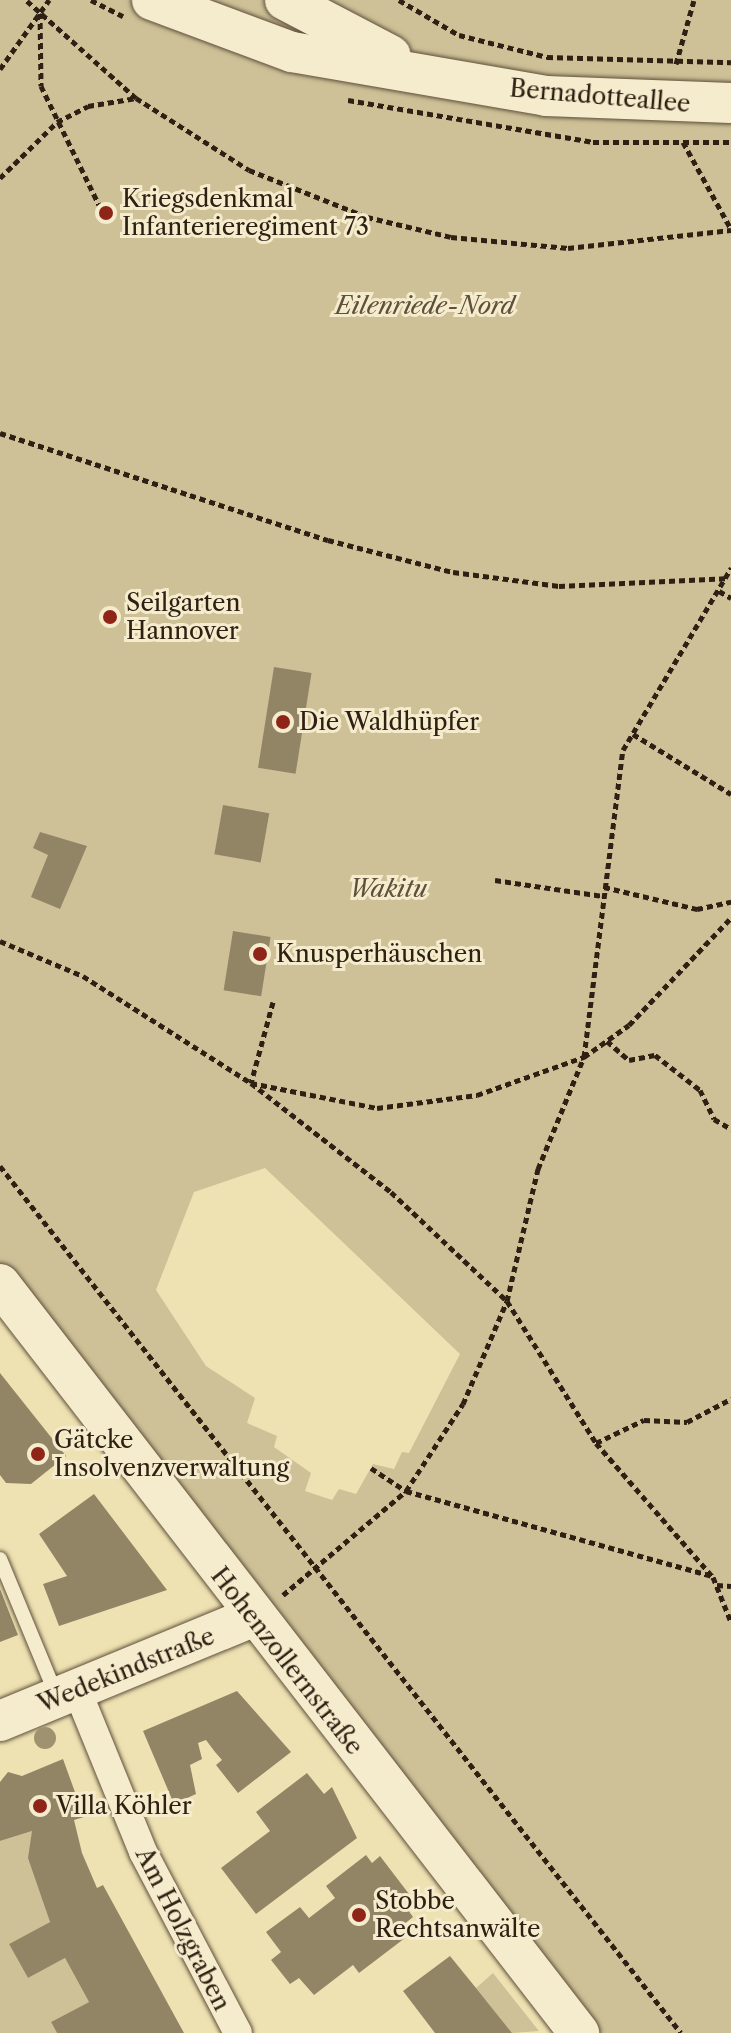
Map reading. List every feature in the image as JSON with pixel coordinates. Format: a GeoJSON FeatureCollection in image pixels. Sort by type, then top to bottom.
{"type":"FeatureCollection","features":[{"type":"Feature","properties":{"kind":"street","name":"Bernadotteallee"},"geometry":{"type":"LineString","coordinates":[[152,0],[292,52],[422,70],[546,96],[678,105],[731,103]]}},
{"type":"Feature","properties":{"kind":"street","name":"Bernadotteallee"},"geometry":{"type":"LineString","coordinates":[[295,6],[422,70]]}},
{"type":"Feature","properties":{"kind":"street"},"geometry":{"type":"LineString","coordinates":[[292,52],[295,6]]}},
{"type":"Feature","properties":{"kind":"street","name":"Hohenzollernstraße"},"geometry":{"type":"LineString","coordinates":[[0,1284],[252,1617],[579,2033]]}},
{"type":"Feature","properties":{"kind":"street","name":"Wedekindstraße"},"geometry":{"type":"LineString","coordinates":[[0,1721],[252,1617]]}},
{"type":"Feature","properties":{"kind":"street","name":"Am Holzgraben"},"geometry":{"type":"LineString","coordinates":[[68,1694],[143,1852],[238,2033]]}},
{"type":"Feature","properties":{"kind":"lane"},"geometry":{"type":"LineString","coordinates":[[0,1559],[68,1694]]}},
{"type":"Feature","properties":{"kind":"path"},"geometry":{"type":"LineString","coordinates":[[26,0],[136,98],[249,170],[367,217],[451,237],[568,248],[731,230],[688,156]]}},
{"type":"Feature","properties":{"kind":"path"},"geometry":{"type":"LineString","coordinates":[[0,69],[49,0]]}},
{"type":"Feature","properties":{"kind":"path"},"geometry":{"type":"LineString","coordinates":[[399,0],[459,35],[547,57],[731,62]]}},
{"type":"Feature","properties":{"kind":"path"},"geometry":{"type":"LineString","coordinates":[[678,105],[676,62],[694,0]]}},
{"type":"Feature","properties":{"kind":"path"},"geometry":{"type":"LineString","coordinates":[[39,12],[41,86],[99,205]]}},
{"type":"Feature","properties":{"kind":"path"},"geometry":{"type":"LineString","coordinates":[[0,178],[57,122],[88,106],[136,98]]}},
{"type":"Feature","properties":{"kind":"path"},"geometry":{"type":"LineString","coordinates":[[0,433],[328,540],[453,572],[559,586],[729,577]]}},
{"type":"Feature","properties":{"kind":"path"},"geometry":{"type":"LineString","coordinates":[[319,1570],[406,1491],[463,1404],[507,1301],[538,1169],[584,1057],[621,763],[633,734],[729,577],[731,568]]}},
{"type":"Feature","properties":{"kind":"path"},"geometry":{"type":"LineString","coordinates":[[719,591],[731,598]]}},
{"type":"Feature","properties":{"kind":"path"},"geometry":{"type":"LineString","coordinates":[[633,734],[731,794]]}},
{"type":"Feature","properties":{"kind":"path"},"geometry":{"type":"LineString","coordinates":[[495,880],[603,896]]}},
{"type":"Feature","properties":{"kind":"path"},"geometry":{"type":"LineString","coordinates":[[604,887],[697,909],[731,902]]}},
{"type":"Feature","properties":{"kind":"path"},"geometry":{"type":"LineString","coordinates":[[251,1083],[377,1108],[477,1095],[584,1057],[607,1041],[731,918]]}},
{"type":"Feature","properties":{"kind":"path"},"geometry":{"type":"LineString","coordinates":[[0,941],[83,976],[251,1083],[391,1192],[507,1301],[596,1443],[713,1577],[731,1622]]}},
{"type":"Feature","properties":{"kind":"path"},"geometry":{"type":"LineString","coordinates":[[251,1083],[273,1002]]}},
{"type":"Feature","properties":{"kind":"path"},"geometry":{"type":"LineString","coordinates":[[607,1041],[629,1060],[655,1055],[700,1090],[714,1119],[731,1129]]}},
{"type":"Feature","properties":{"kind":"path"},"geometry":{"type":"LineString","coordinates":[[0,1166],[681,2033]]}},
{"type":"Feature","properties":{"kind":"path"},"geometry":{"type":"LineString","coordinates":[[596,1443],[644,1420],[687,1422],[731,1399]]}},
{"type":"Feature","properties":{"kind":"path"},"geometry":{"type":"LineString","coordinates":[[371,1468],[406,1491],[713,1577]]}},
{"type":"Feature","properties":{"kind":"path"},"geometry":{"type":"LineString","coordinates":[[717,1585],[731,1586]]}},
{"type":"Feature","properties":{"kind":"green space","name":"Eilenriede-Nord"},"geometry":{"type":"Polygon","coordinates":[[[0,0],[731,0],[731,2033],[579,2033],[0,1284],[0,0]],[[265,1168],[194,1192],[156,1290],[206,1366],[255,1398],[247,1423],[277,1436],[274,1447],[311,1473],[305,1491],[332,1500],[339,1489],[356,1494],[373,1464],[394,1469],[402,1452],[409,1453],[460,1354],[265,1168]]]}},
{"type":"Feature","properties":{"kind":"green space"},"geometry":{"type":"Polygon","coordinates":[[[32,1831],[34,1873],[50,1922],[9,1944],[28,1978],[65,1958],[89,2002],[51,2022],[57,2033],[0,2033],[0,1841],[32,1831]]]}},
{"type":"Feature","properties":{"kind":"green space"},"geometry":{"type":"Polygon","coordinates":[[[493,1973],[539,2031],[512,2033],[476,1988],[493,1973]]]}},
{"type":"Feature","properties":{"kind":"building"},"geometry":{"type":"Polygon","coordinates":[[[274,667],[312,673],[296,774],[258,768],[274,667]]]}},
{"type":"Feature","properties":{"kind":"building"},"geometry":{"type":"Polygon","coordinates":[[[223,805],[269,813],[261,862],[214,854],[223,805]]]}},
{"type":"Feature","properties":{"kind":"building"},"geometry":{"type":"Polygon","coordinates":[[[40,832],[87,846],[60,909],[31,897],[48,855],[33,848],[40,832]]]}},
{"type":"Feature","properties":{"kind":"building"},"geometry":{"type":"Polygon","coordinates":[[[233,931],[271,937],[261,996],[224,990],[233,931]]]}},
{"type":"Feature","properties":{"kind":"building"},"geometry":{"type":"Polygon","coordinates":[[[0,1373],[66,1456],[31,1484],[6,1483],[0,1475],[0,1373]]]}},
{"type":"Feature","properties":{"kind":"building"},"geometry":{"type":"Polygon","coordinates":[[[94,1494],[167,1590],[59,1626],[43,1584],[67,1576],[39,1534],[94,1494]]]}},
{"type":"Feature","properties":{"kind":"building"},"geometry":{"type":"Polygon","coordinates":[[[0,1589],[18,1635],[0,1642],[0,1589]]]}},
{"type":"Feature","properties":{"kind":"building"},"geometry":{"type":"Polygon","coordinates":[[[237,1691],[291,1752],[238,1793],[216,1765],[222,1760],[206,1740],[198,1743],[202,1759],[190,1765],[196,1794],[174,1804],[143,1731],[237,1691]]]}},
{"type":"Feature","properties":{"kind":"building"},"geometry":{"type":"Polygon","coordinates":[[[63,1759],[84,1817],[74,1820],[82,1853],[97,1888],[103,1885],[184,2033],[57,2033],[51,2022],[89,2002],[65,1958],[28,1978],[9,1944],[50,1922],[28,1858],[32,1831],[0,1841],[0,1782],[8,1772],[22,1776],[63,1759]]]}},
{"type":"Feature","properties":{"kind":"building"},"geometry":{"type":"Polygon","coordinates":[[[307,1773],[324,1794],[332,1787],[357,1838],[256,1914],[221,1868],[270,1831],[256,1812],[307,1773]]]}},
{"type":"Feature","properties":{"kind":"building"},"geometry":{"type":"Polygon","coordinates":[[[366,1855],[372,1863],[380,1856],[409,1894],[401,1900],[413,1917],[398,1929],[405,1938],[359,1973],[353,1965],[314,1995],[299,1978],[290,1984],[271,1960],[281,1952],[266,1932],[300,1907],[309,1918],[335,1898],[326,1886],[366,1855]]]}},
{"type":"Feature","properties":{"kind":"building"},"geometry":{"type":"Polygon","coordinates":[[[450,1956],[512,2033],[435,2033],[403,1991],[450,1956]]]}},
{"type":"Feature","properties":{"kind":"place","name":"Kriegsdenkmal Infanterieregiment 73"},"geometry":{"type":"Point","coordinates":[106,213]}},
{"type":"Feature","properties":{"kind":"place","name":"Seilgarten Hannover"},"geometry":{"type":"Point","coordinates":[110,617]}},
{"type":"Feature","properties":{"kind":"place","name":"Die Waldhüpfer"},"geometry":{"type":"Point","coordinates":[283,722]}},
{"type":"Feature","properties":{"kind":"place","name":"Knusperhäuschen"},"geometry":{"type":"Point","coordinates":[260,954]}},
{"type":"Feature","properties":{"kind":"place","name":"Gätcke Insolvenzverwaltung"},"geometry":{"type":"Point","coordinates":[38,1454]}},
{"type":"Feature","properties":{"kind":"place","name":"Villa Köhler"},"geometry":{"type":"Point","coordinates":[40,1806]}},
{"type":"Feature","properties":{"kind":"place","name":"Stobbe Rechtsanwälte"},"geometry":{"type":"Point","coordinates":[359,1915]}},
{"type":"Feature","properties":{"kind":"park label","name":"Wakitu"},"geometry":{"type":"Point","coordinates":[388,889]}}]}
